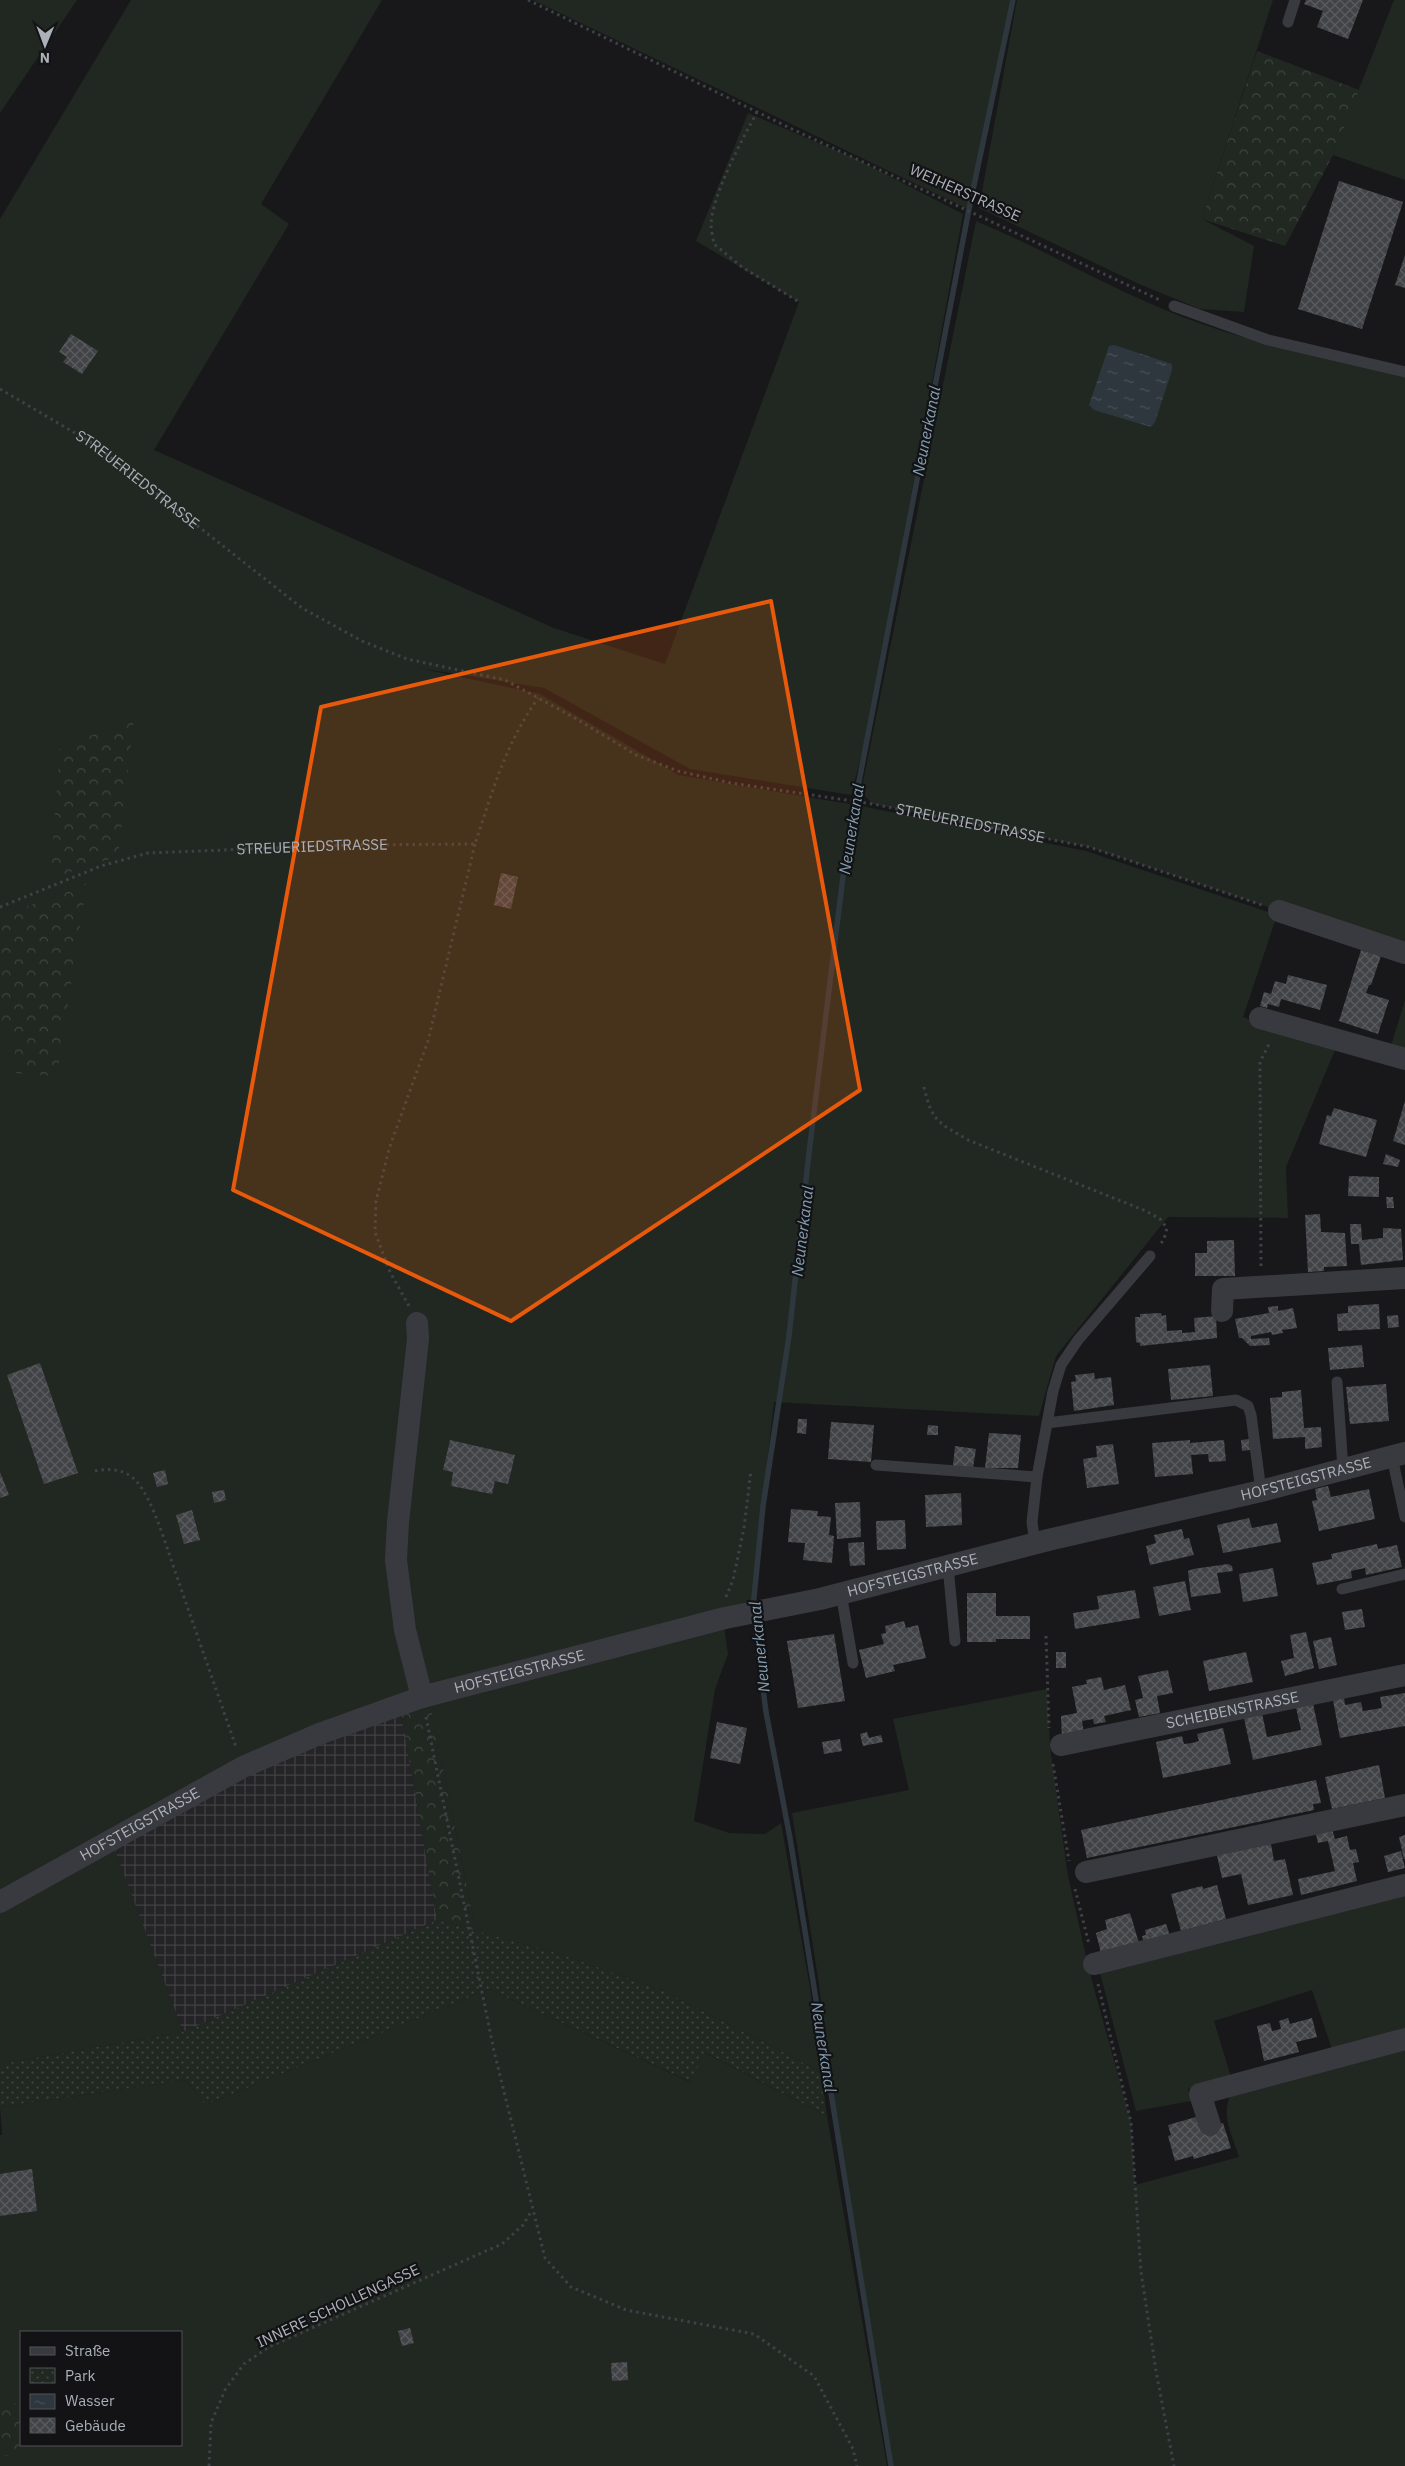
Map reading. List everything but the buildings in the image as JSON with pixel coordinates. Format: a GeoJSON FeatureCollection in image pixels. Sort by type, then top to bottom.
{"type":"FeatureCollection","features":[{"type":"Feature","properties":{"kind":"street"},"geometry":{"type":"LineString","coordinates":[[1279,911],[1405,954]]}},
{"type":"Feature","properties":{"kind":"street"},"geometry":{"type":"LineString","coordinates":[[1260,1018],[1405,1059]]}},
{"type":"Feature","properties":{"kind":"street"},"geometry":{"type":"LineString","coordinates":[[1222,1311],[1223,1289],[1405,1278]]}},
{"type":"Feature","properties":{"kind":"street"},"geometry":{"type":"LineString","coordinates":[[417,1323],[418,1339],[398,1522],[396,1560],[405,1630],[422,1697]]}},
{"type":"Feature","properties":{"kind":"street","name":"HOFSTEIGSTRASSE"},"geometry":{"type":"LineString","coordinates":[[0,1902],[243,1767],[319,1734],[422,1697],[729,1617],[841,1593],[1035,1543],[1261,1490],[1398,1455]]}},
{"type":"Feature","properties":{"kind":"street","name":"SCHEIBENSTRASSE"},"geometry":{"type":"LineString","coordinates":[[1054,1746],[1405,1675]]}},
{"type":"Feature","properties":{"kind":"street"},"geometry":{"type":"LineString","coordinates":[[1077,1874],[1405,1805]]}},
{"type":"Feature","properties":{"kind":"street"},"geometry":{"type":"LineString","coordinates":[[1094,1964],[1405,1885]]}},
{"type":"Feature","properties":{"kind":"street"},"geometry":{"type":"LineString","coordinates":[[1210,2125],[1200,2094],[1405,2040]]}},
{"type":"Feature","properties":{"kind":"lane"},"geometry":{"type":"LineString","coordinates":[[1288,22],[1295,0]]}},
{"type":"Feature","properties":{"kind":"lane"},"geometry":{"type":"LineString","coordinates":[[1174,306],[1268,340],[1405,372]]}},
{"type":"Feature","properties":{"kind":"lane"},"geometry":{"type":"LineString","coordinates":[[1035,1543],[1032,1522],[1037,1477],[1047,1423],[1061,1365],[1078,1340],[1150,1256]]}},
{"type":"Feature","properties":{"kind":"lane"},"geometry":{"type":"LineString","coordinates":[[1337,1382],[1343,1469]]}},
{"type":"Feature","properties":{"kind":"lane"},"geometry":{"type":"LineString","coordinates":[[1047,1423],[1236,1400],[1248,1406],[1252,1415],[1261,1490]]}},
{"type":"Feature","properties":{"kind":"lane"},"geometry":{"type":"LineString","coordinates":[[1398,1455],[1405,1516]]}},
{"type":"Feature","properties":{"kind":"lane"},"geometry":{"type":"LineString","coordinates":[[876,1466],[1037,1477]]}},
{"type":"Feature","properties":{"kind":"lane"},"geometry":{"type":"LineString","coordinates":[[948,1566],[955,1641]]}},
{"type":"Feature","properties":{"kind":"lane"},"geometry":{"type":"LineString","coordinates":[[1342,1588],[1405,1574]]}},
{"type":"Feature","properties":{"kind":"lane"},"geometry":{"type":"LineString","coordinates":[[841,1593],[853,1663]]}},
{"type":"Feature","properties":{"kind":"path","name":"WEIHERSTRASSE"},"geometry":{"type":"LineString","coordinates":[[528,0],[757,112],[1174,306]]}},
{"type":"Feature","properties":{"kind":"path"},"geometry":{"type":"LineString","coordinates":[[757,112],[736,151],[720,192],[711,224],[714,244],[742,267],[799,302]]}},
{"type":"Feature","properties":{"kind":"path","name":"STREUERIEDSTRASSE"},"geometry":{"type":"LineString","coordinates":[[0,389],[92,444],[302,608],[362,641],[407,659],[499,677],[636,755],[678,771],[731,783],[873,804],[1089,847],[1279,911]]}},
{"type":"Feature","properties":{"kind":"path"},"geometry":{"type":"LineString","coordinates":[[417,1323],[390,1272],[375,1232],[376,1201],[389,1149],[428,1041],[475,844],[503,759],[520,724],[538,698]]}},
{"type":"Feature","properties":{"kind":"path","name":"STREUERIEDSTRASSE"},"geometry":{"type":"LineString","coordinates":[[0,907],[101,866],[148,853],[349,845],[475,844]]}},
{"type":"Feature","properties":{"kind":"path"},"geometry":{"type":"LineString","coordinates":[[1262,1287],[1260,1062],[1275,1034],[1287,1026]]}},
{"type":"Feature","properties":{"kind":"path"},"geometry":{"type":"LineString","coordinates":[[924,1087],[930,1110],[935,1117],[941,1124],[968,1140],[1146,1211],[1160,1219],[1167,1228],[1164,1239],[1150,1256]]}},
{"type":"Feature","properties":{"kind":"path"},"geometry":{"type":"LineString","coordinates":[[95,1471],[111,1468],[125,1473],[137,1481],[147,1499],[167,1550],[243,1767]]}},
{"type":"Feature","properties":{"kind":"path"},"geometry":{"type":"LineString","coordinates":[[729,1617],[726,1596],[733,1580],[744,1528],[751,1470]]}},
{"type":"Feature","properties":{"kind":"path"},"geometry":{"type":"LineString","coordinates":[[1046,1636],[1054,1746],[1094,1964],[1131,2122],[1141,2272],[1156,2371],[1174,2466]]}},
{"type":"Feature","properties":{"kind":"path"},"geometry":{"type":"LineString","coordinates":[[422,1697],[494,2051],[545,2258],[571,2287],[626,2310],[754,2334],[814,2376],[853,2448],[857,2466]]}},
{"type":"Feature","properties":{"kind":"path","name":"INNERE SCHOLLENGASSE"},"geometry":{"type":"LineString","coordinates":[[209,2466],[211,2423],[225,2390],[244,2364],[269,2347],[502,2244],[523,2225],[533,2210]]}},
{"type":"Feature","properties":{"kind":"highlighted area"},"geometry":{"type":"Polygon","coordinates":[[[771,601],[860,1090],[511,1321],[233,1190],[321,707],[771,601]]]}},
{"type":"Feature","properties":{"kind":"shaded area"},"geometry":{"type":"Polygon","coordinates":[[[401,1712],[437,1920],[183,2032],[112,1845],[189,1802],[376,1719],[401,1712]]]}},
{"type":"Feature","properties":{"kind":"green space"},"geometry":{"type":"Polygon","coordinates":[[[0,0],[77,0],[0,113],[0,0]]]}},
{"type":"Feature","properties":{"kind":"green space"},"geometry":{"type":"Polygon","coordinates":[[[131,0],[382,0],[261,204],[289,224],[154,450],[554,628],[665,664],[799,302],[696,241],[748,113],[854,158],[963,214],[867,734],[851,795],[690,769],[544,688],[419,668],[540,694],[679,775],[861,806],[1086,851],[1277,915],[1243,1017],[1335,1050],[1286,1167],[1288,1218],[1168,1217],[1056,1356],[1039,1416],[774,1402],[751,1604],[724,1625],[728,1654],[715,1689],[694,1821],[729,1833],[765,1834],[781,1823],[810,1988],[821,2072],[664,1991],[563,1955],[476,1931],[430,1705],[376,1719],[189,1802],[113,1845],[183,2032],[0,2064],[0,219],[131,0]]]}},
{"type":"Feature","properties":{"kind":"green space"},"geometry":{"type":"Polygon","coordinates":[[[533,0],[1012,0],[968,209],[533,0]]]}},
{"type":"Feature","properties":{"kind":"green space"},"geometry":{"type":"Polygon","coordinates":[[[1017,0],[1273,0],[1202,219],[1254,246],[1244,312],[1200,309],[1139,284],[979,208],[1017,0]]]}},
{"type":"Feature","properties":{"kind":"green space"},"geometry":{"type":"Polygon","coordinates":[[[1394,0],[1405,0],[1405,180],[1333,155],[1394,0]]]}},
{"type":"Feature","properties":{"kind":"green space"},"geometry":{"type":"Polygon","coordinates":[[[1257,51],[1359,90],[1333,155],[1285,246],[1202,219],[1257,51]]]}},
{"type":"Feature","properties":{"kind":"green space"},"geometry":{"type":"Polygon","coordinates":[[[976,221],[1144,301],[1202,324],[1242,337],[1268,340],[1405,371],[1405,953],[1089,847],[873,804],[861,792],[976,221]]]}},
{"type":"Feature","properties":{"kind":"green space"},"geometry":{"type":"Polygon","coordinates":[[[134,718],[118,856],[50,879],[60,748],[134,718]]]}},
{"type":"Feature","properties":{"kind":"green space"},"geometry":{"type":"Polygon","coordinates":[[[87,883],[57,1076],[12,1073],[17,1039],[0,1037],[0,917],[87,883]]]}},
{"type":"Feature","properties":{"kind":"green space"},"geometry":{"type":"Polygon","coordinates":[[[1405,1000],[1405,1050],[1391,1046],[1405,1000]]]}},
{"type":"Feature","properties":{"kind":"green space"},"geometry":{"type":"Polygon","coordinates":[[[1047,1689],[1050,1747],[1068,1876],[1089,1970],[1131,2122],[1135,2185],[1239,2157],[1227,2119],[1230,2096],[1405,2042],[1405,2466],[891,2466],[840,2144],[818,1978],[792,1813],[909,1790],[893,1719],[1047,1689]]]}},
{"type":"Feature","properties":{"kind":"green space"},"geometry":{"type":"Polygon","coordinates":[[[430,1704],[476,1931],[437,1920],[401,1712],[430,1704]]]}},
{"type":"Feature","properties":{"kind":"green space"},"geometry":{"type":"Polygon","coordinates":[[[1405,1888],[1405,2028],[1332,2049],[1312,1990],[1214,2021],[1231,2077],[1188,2089],[1191,2101],[1136,2111],[1100,1973],[1405,1888]]]}},
{"type":"Feature","properties":{"kind":"green space"},"geometry":{"type":"Polygon","coordinates":[[[437,1920],[563,1955],[664,1991],[821,2072],[827,2116],[704,2052],[691,2082],[489,1989],[205,2105],[186,2080],[0,2107],[0,2064],[183,2032],[437,1920]]]}},
{"type":"Feature","properties":{"kind":"green space"},"geometry":{"type":"Polygon","coordinates":[[[489,1989],[690,2082],[703,2052],[827,2116],[887,2466],[0,2466],[0,2135],[2,2135],[0,2107],[186,2080],[205,2105],[489,1989]]]}},
{"type":"Feature","properties":{"kind":"green space"},"geometry":{"type":"Polygon","coordinates":[[[0,2403],[20,2403],[18,2456],[0,2456],[0,2403]]]}},
{"type":"Feature","properties":{"kind":"water"},"geometry":{"type":"Polygon","coordinates":[[[1114,345],[1172,364],[1172,370],[1155,422],[1151,427],[1094,410],[1089,405],[1109,346],[1114,345]]]}},
{"type":"Feature","properties":{"kind":"waterway","name":"Neunerkanal"},"geometry":{"type":"LineString","coordinates":[[753,1608],[763,1506],[789,1336],[809,1153],[847,844],[969,209],[1013,0]]}},
{"type":"Feature","properties":{"kind":"waterway","name":"Neunerkanal"},"geometry":{"type":"LineString","coordinates":[[754,1617],[766,1712],[790,1838],[891,2466]]}}]}
